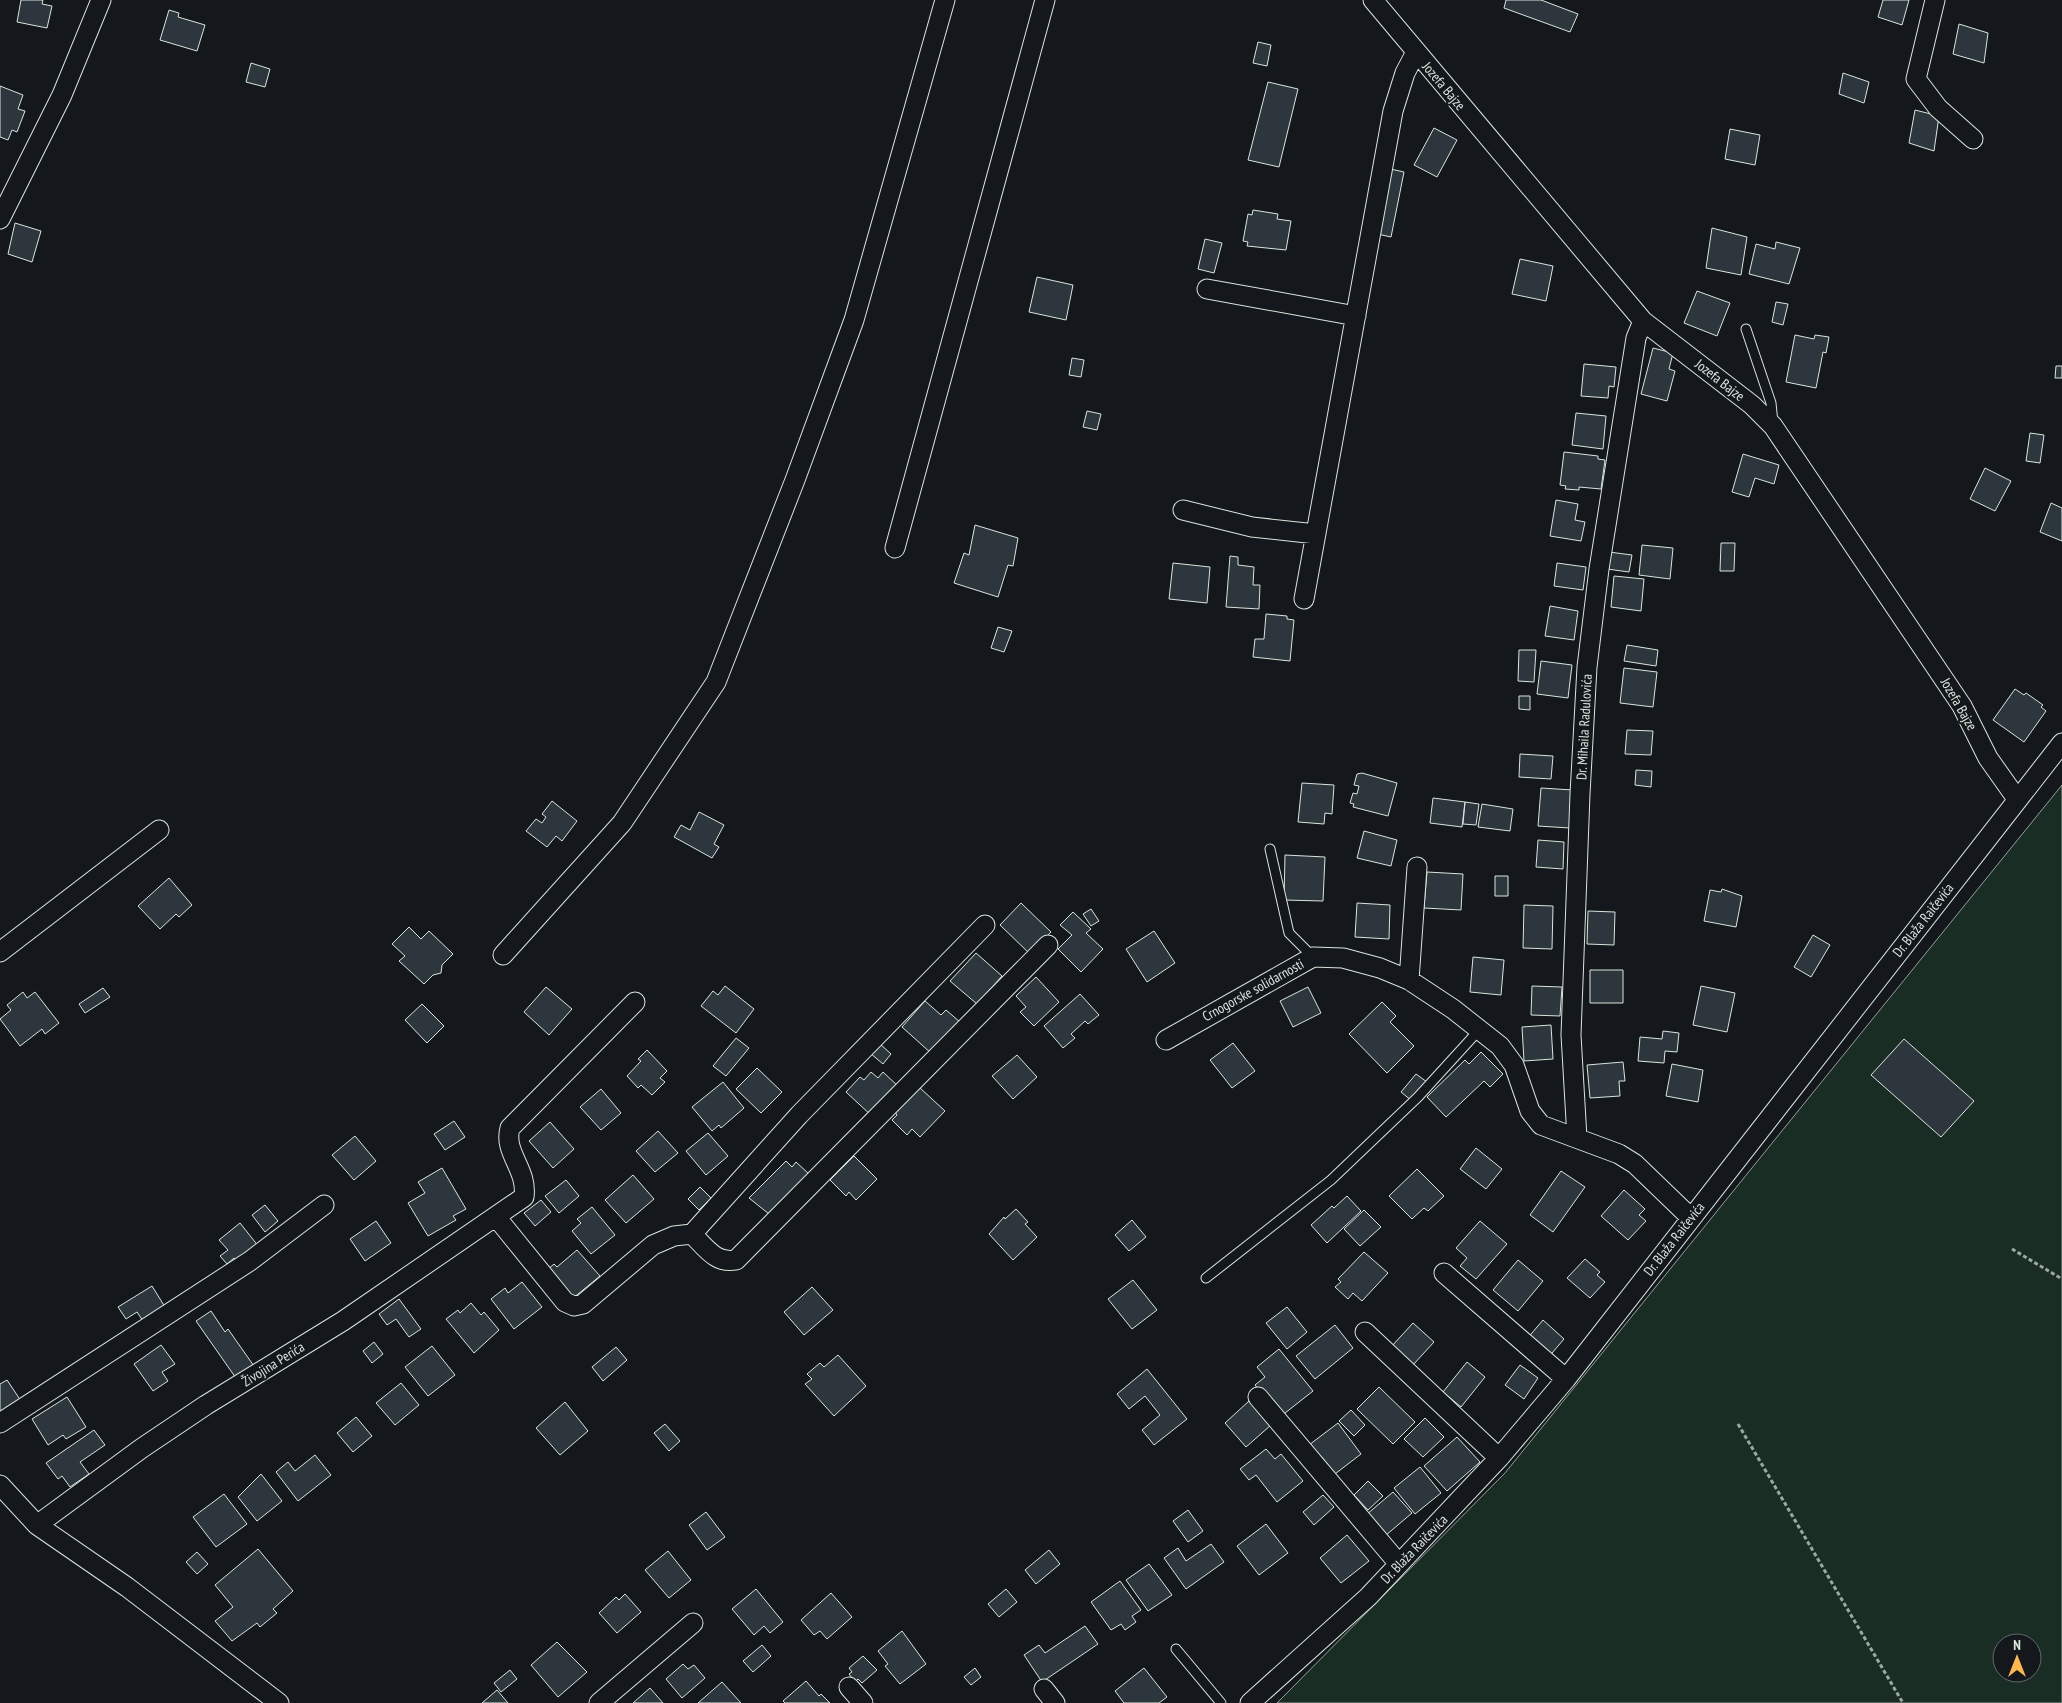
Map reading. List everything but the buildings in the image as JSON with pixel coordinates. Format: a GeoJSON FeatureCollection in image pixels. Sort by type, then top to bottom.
{"type":"FeatureCollection","features":[{"type":"Feature","properties":{"kind":"street"},"geometry":{"type":"LineString","coordinates":[[0,219],[62,95],[101,0]]}},
{"type":"Feature","properties":{"kind":"street"},"geometry":{"type":"LineString","coordinates":[[503,954],[622,822],[716,682],[795,480],[854,320],[945,0]]}},
{"type":"Feature","properties":{"kind":"street"},"geometry":{"type":"LineString","coordinates":[[895,548],[1044,0]]}},
{"type":"Feature","properties":{"kind":"street","name":"Jozefa Bajze"},"geometry":{"type":"LineString","coordinates":[[1373,0],[1643,321],[1752,405],[1773,426],[1957,698],[1988,758],[2017,799]]}},
{"type":"Feature","properties":{"kind":"street"},"geometry":{"type":"LineString","coordinates":[[1933,8],[1916,79],[1938,108],[1973,138]]}},
{"type":"Feature","properties":{"kind":"street"},"geometry":{"type":"LineString","coordinates":[[1304,599],[1393,111],[1406,72],[1416,52]]}},
{"type":"Feature","properties":{"kind":"street"},"geometry":{"type":"LineString","coordinates":[[1207,289],[1356,316]]}},
{"type":"Feature","properties":{"kind":"street","name":"Dr. Mihaila Radulovića"},"geometry":{"type":"LineString","coordinates":[[1577,1138],[1571,1035],[1587,667],[1599,569],[1634,347],[1638,329],[1643,321]]}},
{"type":"Feature","properties":{"kind":"street"},"geometry":{"type":"LineString","coordinates":[[1183,510],[1252,528],[1316,534]]}},
{"type":"Feature","properties":{"kind":"street","name":"Dr. Blaža Raičevića"},"geometry":{"type":"LineString","coordinates":[[1250,1703],[1368,1597],[1499,1458],[1566,1379],[1690,1217],[2062,743]]}},
{"type":"Feature","properties":{"kind":"street"},"geometry":{"type":"LineString","coordinates":[[0,952],[159,830]]}},
{"type":"Feature","properties":{"kind":"street"},"geometry":{"type":"LineString","coordinates":[[1409,980],[1417,867]]}},
{"type":"Feature","properties":{"kind":"street"},"geometry":{"type":"LineString","coordinates":[[635,1002],[510,1128],[507,1138],[509,1147],[524,1175],[526,1186],[524,1197],[504,1213],[565,1302],[574,1306],[584,1304],[658,1242],[674,1236],[692,1234],[799,1116],[985,925]]}},
{"type":"Feature","properties":{"kind":"street"},"geometry":{"type":"LineString","coordinates":[[692,1234],[718,1259],[727,1262],[736,1260],[1048,945]]}},
{"type":"Feature","properties":{"kind":"street","name":"Crnogorske solidarnosti"},"geometry":{"type":"LineString","coordinates":[[1166,1040],[1313,957],[1343,958],[1363,963],[1409,980],[1480,1029],[1510,1057],[1518,1074],[1530,1111],[1537,1121],[1547,1128],[1619,1154],[1635,1164],[1690,1217]]}},
{"type":"Feature","properties":{"kind":"street"},"geometry":{"type":"LineString","coordinates":[[0,1423],[250,1262],[324,1205]]}},
{"type":"Feature","properties":{"kind":"street","name":"Živojina Perića"},"geometry":{"type":"LineString","coordinates":[[37,1525],[198,1410],[343,1321],[504,1213]]}},
{"type":"Feature","properties":{"kind":"street"},"geometry":{"type":"LineString","coordinates":[[1444,1273],[1566,1379]]}},
{"type":"Feature","properties":{"kind":"street"},"geometry":{"type":"LineString","coordinates":[[1365,1332],[1499,1458]]}},
{"type":"Feature","properties":{"kind":"street"},"geometry":{"type":"LineString","coordinates":[[1258,1397],[1399,1564]]}},
{"type":"Feature","properties":{"kind":"street"},"geometry":{"type":"LineString","coordinates":[[0,1485],[37,1525],[127,1587],[279,1703]]}},
{"type":"Feature","properties":{"kind":"street"},"geometry":{"type":"LineString","coordinates":[[599,1703],[693,1622]]}},
{"type":"Feature","properties":{"kind":"street"},"geometry":{"type":"LineString","coordinates":[[849,1687],[863,1703]]}},
{"type":"Feature","properties":{"kind":"lane"},"geometry":{"type":"LineString","coordinates":[[1746,330],[1771,403],[1773,426]]}},
{"type":"Feature","properties":{"kind":"lane"},"geometry":{"type":"LineString","coordinates":[[1270,849],[1289,933],[1313,957]]}},
{"type":"Feature","properties":{"kind":"lane"},"geometry":{"type":"LineString","coordinates":[[1206,1278],[1331,1180],[1418,1098],[1480,1029]]}},
{"type":"Feature","properties":{"kind":"lane"},"geometry":{"type":"LineString","coordinates":[[1176,1649],[1221,1703]]}},
{"type":"Feature","properties":{"kind":"path"},"geometry":{"type":"LineString","coordinates":[[2012,1249],[2062,1279]]}},
{"type":"Feature","properties":{"kind":"path"},"geometry":{"type":"LineString","coordinates":[[1738,1424],[1903,1703]]}},
{"type":"Feature","properties":{"kind":"green space"},"geometry":{"type":"Polygon","coordinates":[[[2062,785],[2062,1703],[1277,1703],[1505,1473],[2062,785]]]}}]}
